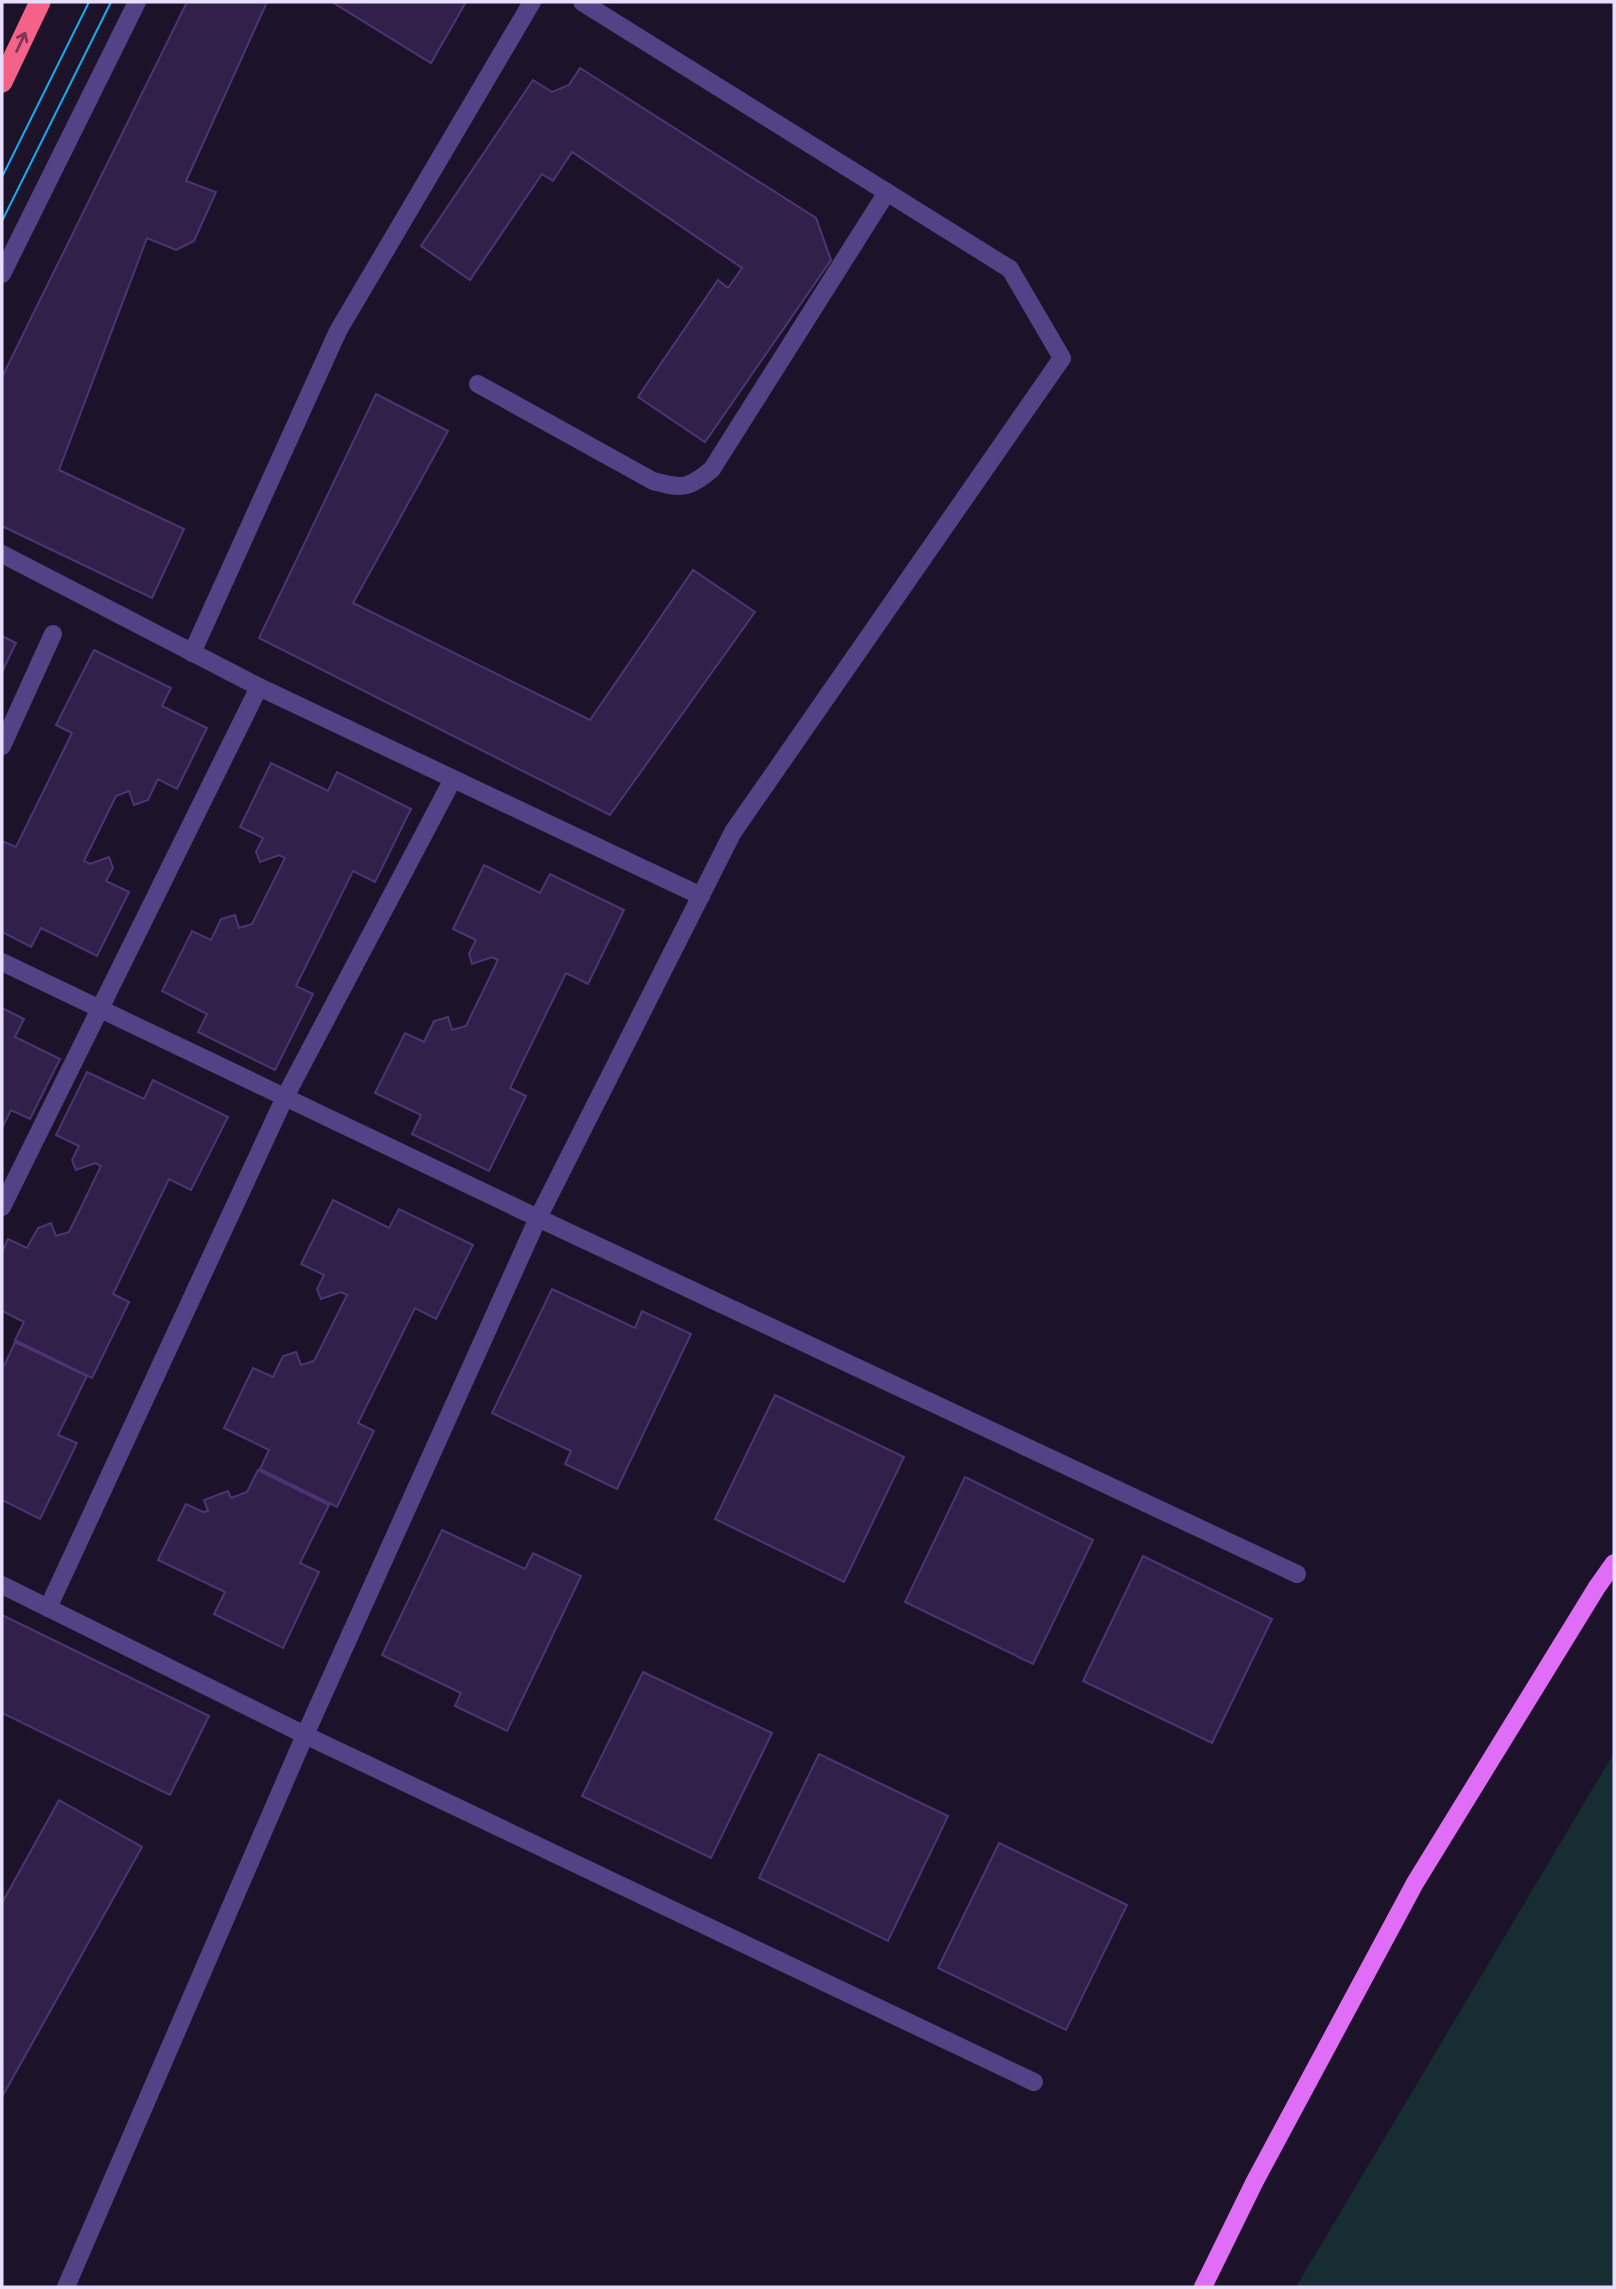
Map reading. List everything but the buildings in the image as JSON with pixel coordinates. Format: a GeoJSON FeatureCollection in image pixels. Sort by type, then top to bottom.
{"type":"FeatureCollection","features":[{"type":"Feature","properties":{"kind":"highway"},"geometry":{"type":"LineString","coordinates":[[2,82],[40,2]]}},
{"type":"Feature","properties":{"kind":"main road"},"geometry":{"type":"LineString","coordinates":[[1203,2287],[1255,2181],[1415,1883],[1614,1563]]}},
{"type":"Feature","properties":{"kind":"street"},"geometry":{"type":"LineString","coordinates":[[2,274],[136,2]]}},
{"type":"Feature","properties":{"kind":"street"},"geometry":{"type":"LineString","coordinates":[[192,653],[338,331],[532,2]]}},
{"type":"Feature","properties":{"kind":"street"},"geometry":{"type":"LineString","coordinates":[[66,2287],[305,1735],[537,1218],[733,832],[1062,358],[1010,269],[582,2]]}},
{"type":"Feature","properties":{"kind":"street"},"geometry":{"type":"LineString","coordinates":[[478,384],[653,481],[675,487],[696,482],[712,469],[887,192]]}},
{"type":"Feature","properties":{"kind":"street"},"geometry":{"type":"LineString","coordinates":[[2,554],[259,687],[701,896]]}},
{"type":"Feature","properties":{"kind":"street"},"geometry":{"type":"LineString","coordinates":[[2,746],[53,634]]}},
{"type":"Feature","properties":{"kind":"street"},"geometry":{"type":"LineString","coordinates":[[2,1207],[259,687]]}},
{"type":"Feature","properties":{"kind":"street"},"geometry":{"type":"LineString","coordinates":[[48,1608],[285,1097],[453,779]]}},
{"type":"Feature","properties":{"kind":"street"},"geometry":{"type":"LineString","coordinates":[[2,962],[537,1218],[1297,1574]]}},
{"type":"Feature","properties":{"kind":"street"},"geometry":{"type":"LineString","coordinates":[[2,1585],[305,1735],[1034,2082]]}},
{"type":"Feature","properties":{"kind":"green space"},"geometry":{"type":"Polygon","coordinates":[[[1614,1753],[1614,2287],[1296,2287],[1614,1753]]]}},
{"type":"Feature","properties":{"kind":"tram line"},"geometry":{"type":"LineString","coordinates":[[2,177],[89,2]]}},
{"type":"Feature","properties":{"kind":"tram line"},"geometry":{"type":"LineString","coordinates":[[2,221],[111,2]]}}]}
